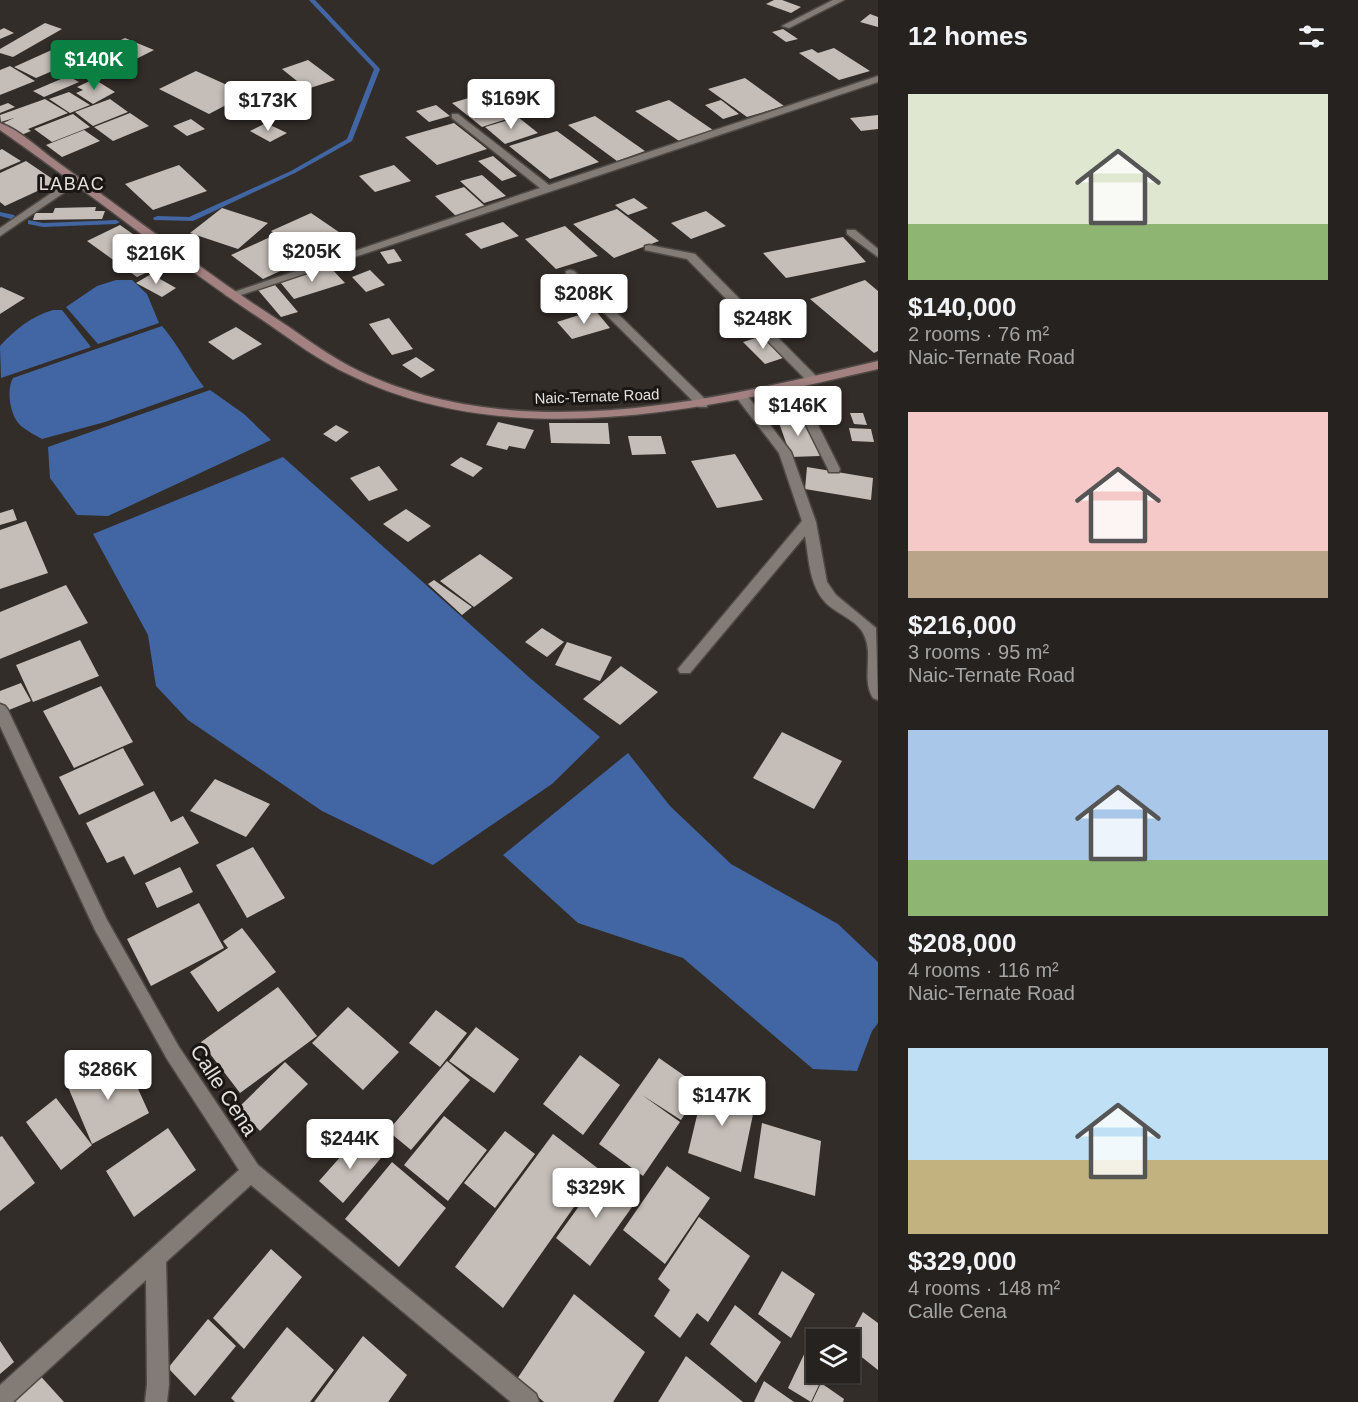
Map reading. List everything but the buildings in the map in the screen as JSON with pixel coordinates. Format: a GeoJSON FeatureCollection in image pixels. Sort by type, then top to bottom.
{"type":"FeatureCollection","features":[{"type":"Feature","properties":{"kind":"main road","name":"Naic-Ternate Road"},"geometry":{"type":"LineString","coordinates":[[0,126],[231,295],[335,363],[366,378],[443,403],[504,412],[566,415],[703,404],[878,365]]}},
{"type":"Feature","properties":{"kind":"street"},"geometry":{"type":"LineString","coordinates":[[786,26],[840,0]]}},
{"type":"Feature","properties":{"kind":"street"},"geometry":{"type":"LineString","coordinates":[[231,295],[878,79]]}},
{"type":"Feature","properties":{"kind":"street"},"geometry":{"type":"LineString","coordinates":[[455,116],[547,189]]}},
{"type":"Feature","properties":{"kind":"street"},"geometry":{"type":"LineString","coordinates":[[2,229],[76,181]]}},
{"type":"Feature","properties":{"kind":"street"},"geometry":{"type":"LineString","coordinates":[[851,232],[878,254]]}},
{"type":"Feature","properties":{"kind":"street"},"geometry":{"type":"LineString","coordinates":[[649,248],[691,256],[813,380]]}},
{"type":"Feature","properties":{"kind":"street"},"geometry":{"type":"LineString","coordinates":[[570,273],[703,404]]}},
{"type":"Feature","properties":{"kind":"street"},"geometry":{"type":"LineString","coordinates":[[792,385],[834,469]]}},
{"type":"Feature","properties":{"kind":"street"},"geometry":{"type":"LineString","coordinates":[[742,397],[785,452],[808,522],[819,584],[831,599],[869,628],[875,643],[875,689],[878,694]]}},
{"type":"Feature","properties":{"kind":"street"},"geometry":{"type":"LineString","coordinates":[[684,669],[808,522]]}},
{"type":"Feature","properties":{"kind":"street","name":"Calle Cena"},"geometry":{"type":"LineString","coordinates":[[0,710],[101,925],[173,1053],[251,1172],[528,1402]]}},
{"type":"Feature","properties":{"kind":"street"},"geometry":{"type":"LineString","coordinates":[[0,1399],[251,1172]]}},
{"type":"Feature","properties":{"kind":"street"},"geometry":{"type":"LineString","coordinates":[[156,1257],[158,1384],[156,1402]]}},
{"type":"Feature","properties":{"kind":"water"},"geometry":{"type":"Polygon","coordinates":[[[116,280],[132,280],[147,294],[159,323],[98,344],[66,307],[97,286],[116,280]]]}},
{"type":"Feature","properties":{"kind":"water"},"geometry":{"type":"Polygon","coordinates":[[[53,310],[62,310],[91,347],[1,378],[0,346],[24,324],[53,310]]]}},
{"type":"Feature","properties":{"kind":"water"},"geometry":{"type":"Polygon","coordinates":[[[162,326],[204,387],[105,422],[42,439],[17,422],[10,396],[13,378],[162,326]]]}},
{"type":"Feature","properties":{"kind":"water"},"geometry":{"type":"Polygon","coordinates":[[[210,390],[244,414],[271,440],[108,516],[77,515],[50,478],[48,447],[210,390]]]}},
{"type":"Feature","properties":{"kind":"water"},"geometry":{"type":"Polygon","coordinates":[[[283,457],[530,678],[600,737],[552,784],[433,865],[322,811],[188,720],[156,686],[148,635],[93,534],[283,457]]]}},
{"type":"Feature","properties":{"kind":"water"},"geometry":{"type":"Polygon","coordinates":[[[628,753],[670,806],[731,864],[838,924],[878,962],[878,1023],[872,1031],[857,1071],[813,1069],[683,958],[578,923],[503,855],[628,753]]]}},
{"type":"Feature","properties":{"kind":"waterway"},"geometry":{"type":"LineString","coordinates":[[157,218],[190,219],[293,172],[350,140],[377,69],[312,0]]}},
{"type":"Feature","properties":{"kind":"waterway"},"geometry":{"type":"LineString","coordinates":[[0,214],[11,217]]}},
{"type":"Feature","properties":{"kind":"waterway"},"geometry":{"type":"LineString","coordinates":[[31,222],[43,225],[116,222]]}},
{"type":"Feature","properties":{"kind":"district","name":"LABAC"},"geometry":{"type":"Point","coordinates":[72,184]}}]}
